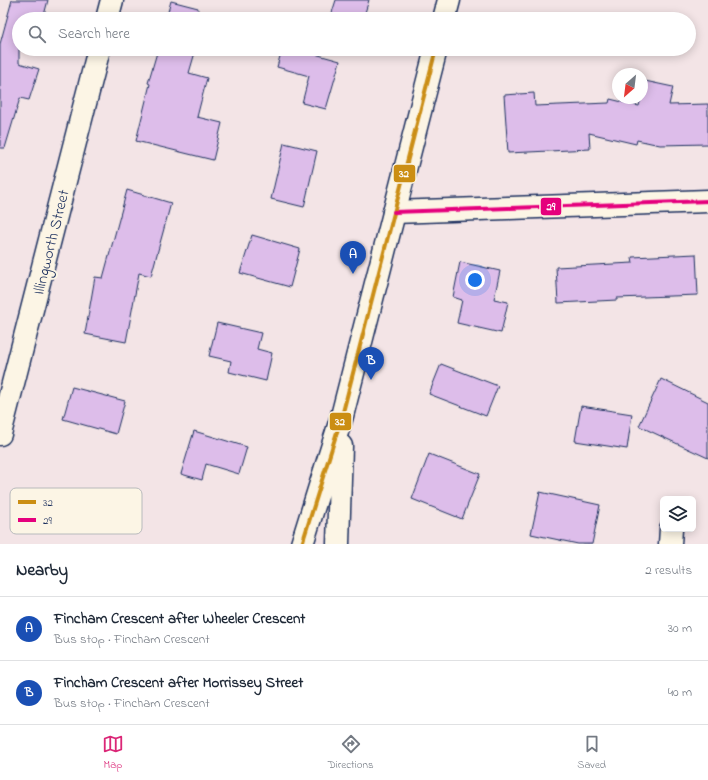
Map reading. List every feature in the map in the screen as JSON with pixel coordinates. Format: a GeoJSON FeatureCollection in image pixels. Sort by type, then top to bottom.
{"type":"FeatureCollection","features":[{"type":"Feature","properties":{"kind":"street"},"geometry":{"type":"LineString","coordinates":[[109,12],[112,0]]}},
{"type":"Feature","properties":{"kind":"street"},"geometry":{"type":"LineString","coordinates":[[446,12],[449,0]]}},
{"type":"Feature","properties":{"kind":"street","name":"Illingworth Street"},"geometry":{"type":"LineString","coordinates":[[0,434],[97,56]]}},
{"type":"Feature","properties":{"kind":"street"},"geometry":{"type":"LineString","coordinates":[[302,544],[342,416],[434,56]]}},
{"type":"Feature","properties":{"kind":"street"},"geometry":{"type":"LineString","coordinates":[[394,212],[708,201]]}},
{"type":"Feature","properties":{"kind":"street"},"geometry":{"type":"LineString","coordinates":[[338,544],[342,416]]}},
{"type":"Feature","properties":{"kind":"street"},"geometry":{"type":"LineString","coordinates":[[670,544],[672,532]]}},
{"type":"Feature","properties":{"kind":"building"},"geometry":{"type":"Polygon","coordinates":[[[12,0],[48,0],[45,12],[12,12],[12,56],[19,56],[19,63],[39,69],[29,100],[20,98],[5,148],[0,148],[0,44],[12,0]]]}},
{"type":"Feature","properties":{"kind":"building"},"geometry":{"type":"Polygon","coordinates":[[[336,0],[369,0],[365,12],[332,12],[336,0]]]}},
{"type":"Feature","properties":{"kind":"building"},"geometry":{"type":"Polygon","coordinates":[[[171,1],[198,8],[198,12],[168,12],[171,1]]]}},
{"type":"Feature","properties":{"kind":"building"},"geometry":{"type":"Polygon","coordinates":[[[156,56],[194,56],[189,73],[207,78],[197,117],[222,123],[213,160],[136,141],[150,84],[148,83],[156,56]]]}},
{"type":"Feature","properties":{"kind":"building"},"geometry":{"type":"Polygon","coordinates":[[[280,56],[322,56],[340,61],[326,109],[302,103],[309,76],[277,67],[280,56]]]}},
{"type":"Feature","properties":{"kind":"building"},"geometry":{"type":"Polygon","coordinates":[[[648,82],[673,87],[669,105],[708,104],[708,144],[660,145],[637,140],[636,144],[589,133],[590,149],[508,153],[504,95],[534,93],[535,106],[609,103],[610,99],[612,99],[612,104],[631,104],[639,106],[639,104],[648,104],[648,82]]]}},
{"type":"Feature","properties":{"kind":"building"},"geometry":{"type":"Polygon","coordinates":[[[284,143],[317,151],[304,207],[271,199],[284,143]]]}},
{"type":"Feature","properties":{"kind":"building"},"geometry":{"type":"Polygon","coordinates":[[[127,190],[171,203],[151,276],[139,273],[126,342],[85,334],[95,277],[103,278],[127,190]]]}},
{"type":"Feature","properties":{"kind":"building"},"geometry":{"type":"Polygon","coordinates":[[[252,235],[300,249],[290,287],[240,273],[252,235]]]}},
{"type":"Feature","properties":{"kind":"building"},"geometry":{"type":"Polygon","coordinates":[[[696,254],[698,295],[617,298],[617,300],[558,303],[556,267],[633,263],[632,257],[696,254]]]}},
{"type":"Feature","properties":{"kind":"building"},"geometry":{"type":"Polygon","coordinates":[[[460,262],[500,271],[494,299],[508,302],[501,333],[457,323],[462,300],[453,297],[460,262]]]}},
{"type":"Feature","properties":{"kind":"building"},"geometry":{"type":"Polygon","coordinates":[[[217,323],[261,333],[257,349],[272,353],[266,381],[229,372],[231,361],[209,356],[217,323]]]}},
{"type":"Feature","properties":{"kind":"building"},"geometry":{"type":"Polygon","coordinates":[[[441,364],[498,386],[486,416],[429,394],[441,364]]]}},
{"type":"Feature","properties":{"kind":"building"},"geometry":{"type":"Polygon","coordinates":[[[661,379],[708,402],[708,458],[639,426],[661,379]]]}},
{"type":"Feature","properties":{"kind":"building"},"geometry":{"type":"Polygon","coordinates":[[[72,387],[125,401],[116,434],[63,419],[72,387]]]}},
{"type":"Feature","properties":{"kind":"building"},"geometry":{"type":"Polygon","coordinates":[[[581,406],[632,414],[627,449],[575,441],[581,406]]]}},
{"type":"Feature","properties":{"kind":"building"},"geometry":{"type":"Polygon","coordinates":[[[194,431],[247,447],[239,474],[206,464],[202,480],[181,474],[194,431]]]}},
{"type":"Feature","properties":{"kind":"building"},"geometry":{"type":"Polygon","coordinates":[[[429,454],[480,474],[462,519],[412,499],[429,454]]]}},
{"type":"Feature","properties":{"kind":"building"},"geometry":{"type":"Polygon","coordinates":[[[540,492],[600,505],[592,544],[578,544],[531,534],[540,492]]]}},
{"type":"Feature","properties":{"kind":"transit line","name":"32"},"geometry":{"type":"LineString","coordinates":[[302,544],[342,416],[434,56]]}},
{"type":"Feature","properties":{"kind":"transit line","name":"29"},"geometry":{"type":"LineString","coordinates":[[394,212],[708,201]]}},
{"type":"Feature","properties":{"kind":"place","name":"Fincham Crescent after Wheeler Crescent"},"geometry":{"type":"Point","coordinates":[353,274]}},
{"type":"Feature","properties":{"kind":"place","name":"Fincham Crescent after Morrissey Street"},"geometry":{"type":"Point","coordinates":[371,380]}}]}
